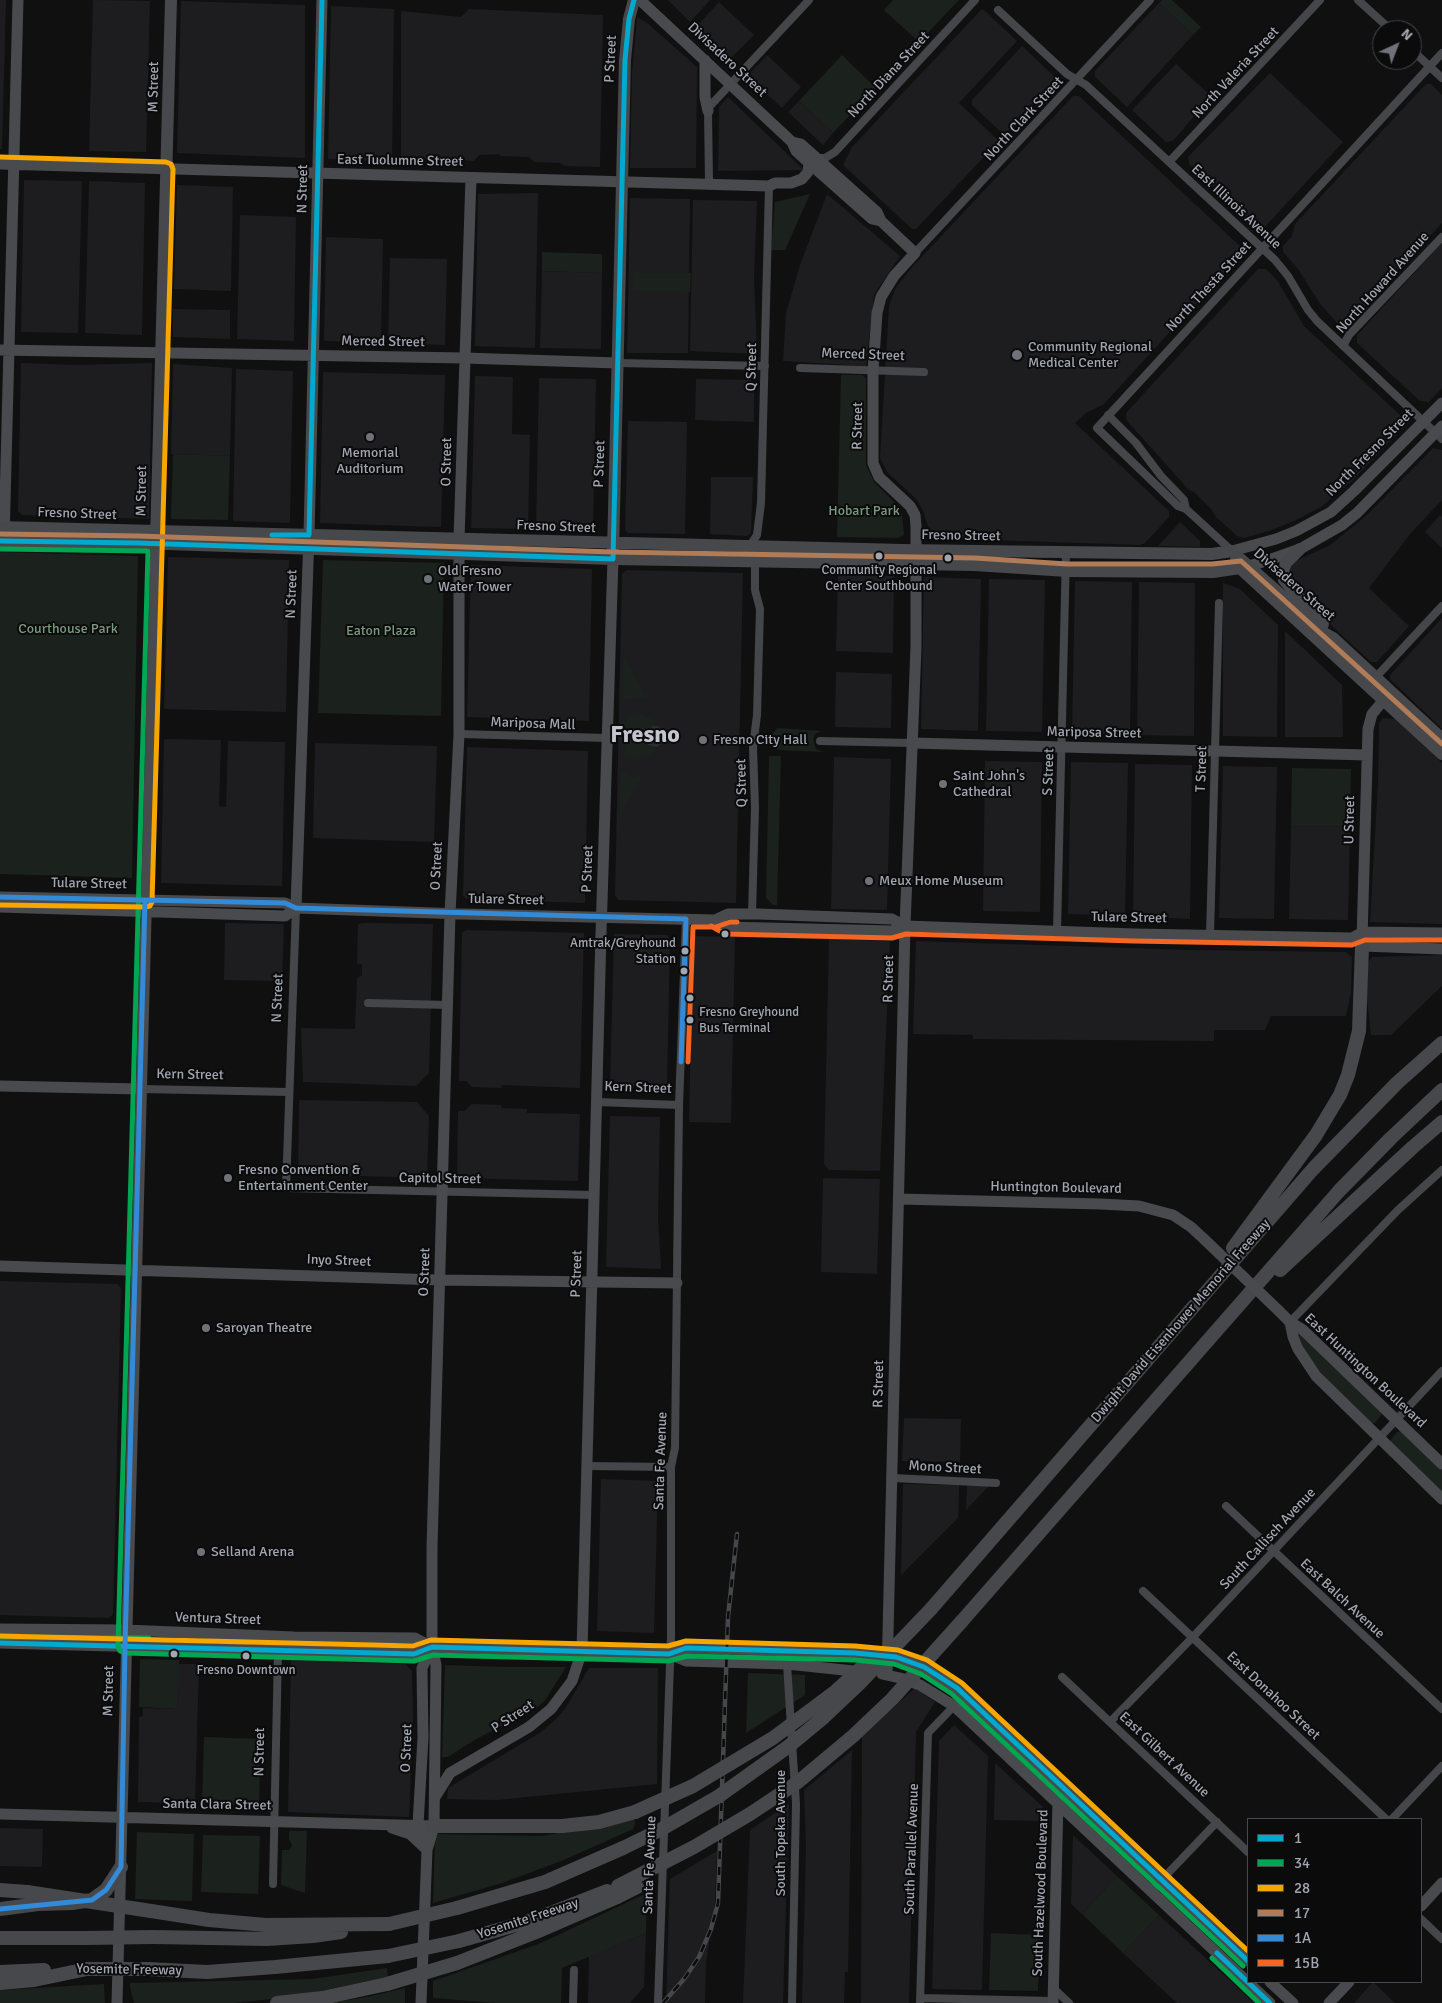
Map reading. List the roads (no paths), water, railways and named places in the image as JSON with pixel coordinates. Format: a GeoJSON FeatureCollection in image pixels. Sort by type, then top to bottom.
{"type":"FeatureCollection","features":[{"type":"Feature","properties":{"kind":"highway"},"geometry":{"type":"LineString","coordinates":[[1169,1336],[1316,1135],[1333,1108],[1348,1075],[1359,1031],[1359,938]]}},
{"type":"Feature","properties":{"kind":"highway","name":"Dwight David Eisenhower Memorial Freeway"},"geometry":{"type":"LineString","coordinates":[[935,1604],[1313,1169],[1397,1083],[1442,1043]]}},
{"type":"Feature","properties":{"kind":"highway"},"geometry":{"type":"LineString","coordinates":[[277,2003],[322,1998],[387,1984],[457,1964],[697,1855],[750,1814],[798,1782],[892,1699],[1339,1191],[1442,1090]]}},
{"type":"Feature","properties":{"kind":"highway"},"geometry":{"type":"LineString","coordinates":[[1222,1323],[1442,1122]]}},
{"type":"Feature","properties":{"kind":"highway"},"geometry":{"type":"LineString","coordinates":[[434,1826],[570,1825],[599,1822],[635,1812],[693,1786],[772,1738],[836,1691],[893,1637],[935,1604]]}},
{"type":"Feature","properties":{"kind":"highway"},"geometry":{"type":"LineString","coordinates":[[0,1938],[153,1937],[267,1939],[313,1936],[389,1924],[457,1908],[545,1882],[660,1830],[719,1796],[789,1746],[824,1717],[860,1683],[935,1604]]}},
{"type":"Feature","properties":{"kind":"highway"},"geometry":{"type":"LineString","coordinates":[[0,1908],[92,1900],[106,1890],[121,1867]]}},
{"type":"Feature","properties":{"kind":"highway"},"geometry":{"type":"LineString","coordinates":[[0,1890],[27,1892],[209,1920],[266,1924],[389,1924]]}},
{"type":"Feature","properties":{"kind":"highway","name":"Yosemite Freeway"},"geometry":{"type":"LineString","coordinates":[[0,1972],[148,1969],[207,1972],[275,1968],[388,1956],[459,1941],[533,1920],[617,1891]]}},
{"type":"Feature","properties":{"kind":"highway"},"geometry":{"type":"LineString","coordinates":[[0,1983],[34,1980],[88,1969]]}},
{"type":"Feature","properties":{"kind":"main road"},"geometry":{"type":"LineString","coordinates":[[2,541],[4,350],[13,165],[18,0]]}},
{"type":"Feature","properties":{"kind":"main road","name":"M Street"},"geometry":{"type":"LineString","coordinates":[[117,2003],[125,1646],[137,1269],[140,1089],[171,0]]}},
{"type":"Feature","properties":{"kind":"main road","name":"N Street"},"geometry":{"type":"LineString","coordinates":[[296,908],[309,535],[322,0]]}},
{"type":"Feature","properties":{"kind":"main road","name":"P Street"},"geometry":{"type":"LineString","coordinates":[[434,1799],[442,1782],[456,1768],[529,1727],[551,1710],[572,1681],[582,1651],[622,182],[627,32],[634,0]]}},
{"type":"Feature","properties":{"kind":"main road","name":"Divisadero Street"},"geometry":{"type":"LineString","coordinates":[[640,0],[792,142],[796,151],[813,160],[877,212],[881,221],[915,253]]}},
{"type":"Feature","properties":{"kind":"main road"},"geometry":{"type":"LineString","coordinates":[[705,60],[705,97],[708,110]]}},
{"type":"Feature","properties":{"kind":"main road","name":"East Tuolumne Street"},"geometry":{"type":"LineString","coordinates":[[0,164],[769,186],[775,183],[791,183],[802,180],[813,160]]}},
{"type":"Feature","properties":{"kind":"main road","name":"Divisadero Street"},"geometry":{"type":"LineString","coordinates":[[813,160],[822,175],[872,219],[881,221]]}},
{"type":"Feature","properties":{"kind":"main road","name":"East Tuolumne Street"},"geometry":{"type":"LineString","coordinates":[[769,186],[775,190],[794,189],[804,186],[822,175]]}},
{"type":"Feature","properties":{"kind":"main road","name":"O Street"},"geometry":{"type":"LineString","coordinates":[[420,2003],[427,1850],[434,1826],[436,1664],[432,1647],[432,1547],[450,914],[459,734],[458,553],[471,178]]}},
{"type":"Feature","properties":{"kind":"main road","name":"R Street"},"geometry":{"type":"LineString","coordinates":[[887,1675],[905,926],[916,647],[916,520],[913,511],[905,500],[879,477],[873,463],[874,371],[877,313],[881,297],[894,276],[915,253]]}},
{"type":"Feature","properties":{"kind":"main road","name":"Merced Street"},"geometry":{"type":"LineString","coordinates":[[4,350],[464,358],[618,363]]}},
{"type":"Feature","properties":{"kind":"main road","name":"North Fresno Street"},"geometry":{"type":"LineString","coordinates":[[1232,551],[1276,540],[1331,512],[1442,402]]}},
{"type":"Feature","properties":{"kind":"main road"},"geometry":{"type":"LineString","coordinates":[[1245,567],[1300,549],[1325,536],[1357,513],[1440,432]]}},
{"type":"Feature","properties":{"kind":"main road","name":"Fresno Street"},"geometry":{"type":"LineString","coordinates":[[2,527],[92,529],[156,538],[308,549],[613,559],[975,565],[1067,571],[1214,572],[1245,567]]}},
{"type":"Feature","properties":{"kind":"main road"},"geometry":{"type":"LineString","coordinates":[[23,542],[29,534],[76,533],[92,529]]}},
{"type":"Feature","properties":{"kind":"main road","name":"Fresno Street"},"geometry":{"type":"LineString","coordinates":[[2,541],[309,535],[749,547],[1066,553],[1212,554],[1232,551]]}},
{"type":"Feature","properties":{"kind":"main road"},"geometry":{"type":"LineString","coordinates":[[1300,549],[1286,563],[1283,571],[1284,580],[1310,607],[1333,638]]}},
{"type":"Feature","properties":{"kind":"main road","name":"Divisadero Street"},"geometry":{"type":"LineString","coordinates":[[1232,551],[1245,567],[1316,639],[1442,754]]}},
{"type":"Feature","properties":{"kind":"main road","name":"Divisadero Street"},"geometry":{"type":"LineString","coordinates":[[1245,567],[1324,633],[1333,638],[1440,737]]}},
{"type":"Feature","properties":{"kind":"main road"},"geometry":{"type":"LineString","coordinates":[[1316,639],[1338,651],[1363,674],[1376,677]]}},
{"type":"Feature","properties":{"kind":"main road"},"geometry":{"type":"LineString","coordinates":[[1383,701],[1392,701],[1414,722],[1440,737]]}},
{"type":"Feature","properties":{"kind":"main road","name":"U Street"},"geometry":{"type":"LineString","coordinates":[[1359,938],[1369,721],[1372,714],[1383,701]]}},
{"type":"Feature","properties":{"kind":"main road","name":"Mariposa Street"},"geometry":{"type":"LineString","coordinates":[[912,744],[1367,755]]}},
{"type":"Feature","properties":{"kind":"main road","name":"Tulare Street"},"geometry":{"type":"LineString","coordinates":[[0,897],[284,916],[296,908],[450,914],[715,920],[728,914],[752,914],[892,919],[905,926]]}},
{"type":"Feature","properties":{"kind":"main road","name":"Tulare Street"},"geometry":{"type":"LineString","coordinates":[[0,907],[145,906]]}},
{"type":"Feature","properties":{"kind":"main road","name":"Tulare Street"},"geometry":{"type":"LineString","coordinates":[[715,920],[725,927],[892,930],[905,926],[1359,938],[1442,934]]}},
{"type":"Feature","properties":{"kind":"main road","name":"Tulare Street"},"geometry":{"type":"LineString","coordinates":[[1359,938],[1442,949]]}},
{"type":"Feature","properties":{"kind":"main road","name":"Kern Street"},"geometry":{"type":"LineString","coordinates":[[0,1086],[140,1089]]}},
{"type":"Feature","properties":{"kind":"main road","name":"Huntington Boulevard"},"geometry":{"type":"LineString","coordinates":[[899,1199],[1139,1206],[1172,1216],[1191,1227],[1204,1239]]}},
{"type":"Feature","properties":{"kind":"main road","name":"East Huntington Boulevard"},"geometry":{"type":"LineString","coordinates":[[1204,1239],[1290,1322],[1303,1330],[1442,1464]]}},
{"type":"Feature","properties":{"kind":"main road","name":"Inyo Street"},"geometry":{"type":"LineString","coordinates":[[0,1266],[440,1280],[677,1283]]}},
{"type":"Feature","properties":{"kind":"main road","name":"East Huntington Boulevard"},"geometry":{"type":"LineString","coordinates":[[1290,1322],[1293,1337],[1310,1369],[1442,1499]]}},
{"type":"Feature","properties":{"kind":"main road","name":"Ventura Street"},"geometry":{"type":"LineString","coordinates":[[0,1629],[126,1630],[294,1637],[415,1638],[432,1647]]}},
{"type":"Feature","properties":{"kind":"main road","name":"Ventura Street"},"geometry":{"type":"LineString","coordinates":[[0,1644],[414,1654],[432,1647],[670,1654],[686,1661],[787,1664],[887,1675],[920,1685],[954,1706],[1247,1982]]}},
{"type":"Feature","properties":{"kind":"main road","name":"O Street"},"geometry":{"type":"LineString","coordinates":[[427,1850],[418,1825],[423,1738],[422,1668],[432,1647]]}},
{"type":"Feature","properties":{"kind":"main road","name":"Ventura Street"},"geometry":{"type":"LineString","coordinates":[[670,1654],[686,1648],[855,1653],[888,1656],[924,1667],[957,1688],[1247,1961]]}},
{"type":"Feature","properties":{"kind":"main road"},"geometry":{"type":"LineString","coordinates":[[434,1764],[448,1770],[456,1768]]}},
{"type":"Feature","properties":{"kind":"main road","name":"South Hazelwood Boulevard"},"geometry":{"type":"LineString","coordinates":[[1053,2002],[1059,1784]]}},
{"type":"Feature","properties":{"kind":"main road","name":"Santa Clara Street"},"geometry":{"type":"LineString","coordinates":[[0,1814],[434,1826]]}},
{"type":"Feature","properties":{"kind":"main road"},"geometry":{"type":"LineString","coordinates":[[389,1826],[411,1835],[427,1850]]}},
{"type":"Feature","properties":{"kind":"main road"},"geometry":{"type":"LineString","coordinates":[[1422,1905],[1442,1883]]}},
{"type":"Feature","properties":{"kind":"main road","name":"Ventura Street"},"geometry":{"type":"LineString","coordinates":[[1249,1983],[1270,2003]]}},
{"type":"Feature","properties":{"kind":"main road"},"geometry":{"type":"LineString","coordinates":[[1271,1983],[1293,2003]]}},
{"type":"Feature","properties":{"kind":"main road"},"geometry":{"type":"LineString","coordinates":[[1329,2003],[1348,1983]]}},
{"type":"Feature","properties":{"kind":"street"},"geometry":{"type":"LineString","coordinates":[[709,184],[708,110],[713,102],[809,0]]}},
{"type":"Feature","properties":{"kind":"street","name":"North Diana Street"},"geometry":{"type":"LineString","coordinates":[[813,160],[828,157],[835,152],[975,0]]}},
{"type":"Feature","properties":{"kind":"street","name":"North Clark Street"},"geometry":{"type":"LineString","coordinates":[[915,253],[1150,0]]}},
{"type":"Feature","properties":{"kind":"street","name":"North Valeria Street"},"geometry":{"type":"LineString","coordinates":[[1169,162],[1320,0]]}},
{"type":"Feature","properties":{"kind":"street"},"geometry":{"type":"LineString","coordinates":[[1358,0],[1380,20]]}},
{"type":"Feature","properties":{"kind":"street","name":"East Illinois Avenue"},"geometry":{"type":"LineString","coordinates":[[998,10],[1067,74],[1086,85],[1262,248],[1288,276],[1308,310],[1342,346],[1423,421],[1440,432]]}},
{"type":"Feature","properties":{"kind":"street","name":"North Thesta Street"},"geometry":{"type":"LineString","coordinates":[[1186,509],[1178,506],[1097,428],[1442,53]]}},
{"type":"Feature","properties":{"kind":"street"},"geometry":{"type":"LineString","coordinates":[[1422,59],[1442,78]]}},
{"type":"Feature","properties":{"kind":"street","name":"Q Street"},"geometry":{"type":"LineString","coordinates":[[749,547],[757,535],[761,503],[769,186]]}},
{"type":"Feature","properties":{"kind":"street","name":"North Howard Avenue"},"geometry":{"type":"LineString","coordinates":[[1342,346],[1349,334],[1442,237]]}},
{"type":"Feature","properties":{"kind":"street","name":"Merced Street"},"geometry":{"type":"LineString","coordinates":[[618,363],[765,366]]}},
{"type":"Feature","properties":{"kind":"street","name":"Merced Street"},"geometry":{"type":"LineString","coordinates":[[800,368],[924,372]]}},
{"type":"Feature","properties":{"kind":"street"},"geometry":{"type":"LineString","coordinates":[[1108,415],[1136,443],[1161,476],[1184,500],[1186,509],[1232,551]]}},
{"type":"Feature","properties":{"kind":"street","name":"S Street"},"geometry":{"type":"LineString","coordinates":[[1057,931],[1066,553]]}},
{"type":"Feature","properties":{"kind":"street","name":"Q Street"},"geometry":{"type":"LineString","coordinates":[[752,914],[755,808],[753,742],[756,715],[760,609],[755,590],[755,561]]}},
{"type":"Feature","properties":{"kind":"street","name":"T Street"},"geometry":{"type":"LineString","coordinates":[[1210,935],[1219,603]]}},
{"type":"Feature","properties":{"kind":"street"},"geometry":{"type":"LineString","coordinates":[[1376,677],[1442,606]]}},
{"type":"Feature","properties":{"kind":"street","name":"Mariposa Mall"},"geometry":{"type":"LineString","coordinates":[[459,734],[607,738]]}},
{"type":"Feature","properties":{"kind":"street","name":"Mariposa Street"},"geometry":{"type":"LineString","coordinates":[[820,741],[912,744]]}},
{"type":"Feature","properties":{"kind":"street","name":"N Street"},"geometry":{"type":"LineString","coordinates":[[286,1188],[296,908]]}},
{"type":"Feature","properties":{"kind":"street","name":"Santa Fe Avenue"},"geometry":{"type":"LineString","coordinates":[[658,2003],[670,1654],[671,1467],[675,1448],[679,1105],[686,919]]}},
{"type":"Feature","properties":{"kind":"street"},"geometry":{"type":"LineString","coordinates":[[368,1003],[448,1005]]}},
{"type":"Feature","properties":{"kind":"street","name":"Kern Street"},"geometry":{"type":"LineString","coordinates":[[140,1089],[289,1092]]}},
{"type":"Feature","properties":{"kind":"street","name":"Kern Street"},"geometry":{"type":"LineString","coordinates":[[597,1102],[679,1105]]}},
{"type":"Feature","properties":{"kind":"street"},"geometry":{"type":"LineString","coordinates":[[1290,1322],[1380,1227],[1442,1170]]}},
{"type":"Feature","properties":{"kind":"street","name":"Capitol Street"},"geometry":{"type":"LineString","coordinates":[[286,1188],[594,1195]]}},
{"type":"Feature","properties":{"kind":"street","name":"South Callisch Avenue"},"geometry":{"type":"LineString","coordinates":[[1110,1722],[1192,1638],[1395,1419],[1442,1371]]}},
{"type":"Feature","properties":{"kind":"street"},"geometry":{"type":"LineString","coordinates":[[587,1466],[671,1467]]}},
{"type":"Feature","properties":{"kind":"street","name":"Mono Street"},"geometry":{"type":"LineString","coordinates":[[892,1478],[996,1483]]}},
{"type":"Feature","properties":{"kind":"street","name":"East Balch Avenue"},"geometry":{"type":"LineString","coordinates":[[1226,1506],[1442,1710]]}},
{"type":"Feature","properties":{"kind":"street","name":"East Donahoo Street"},"geometry":{"type":"LineString","coordinates":[[1143,1591],[1385,1818]]}},
{"type":"Feature","properties":{"kind":"street","name":"N Street"},"geometry":{"type":"LineString","coordinates":[[273,1884],[278,1651]]}},
{"type":"Feature","properties":{"kind":"street","name":"South Topeka Avenue"},"geometry":{"type":"LineString","coordinates":[[787,1664],[796,1804],[792,2003]]}},
{"type":"Feature","properties":{"kind":"street","name":"East Gilbert Avenue"},"geometry":{"type":"LineString","coordinates":[[1062,1677],[1247,1851]]}},
{"type":"Feature","properties":{"kind":"street","name":"South Parallel Avenue"},"geometry":{"type":"LineString","coordinates":[[920,2000],[928,1733],[954,1706]]}},
{"type":"Feature","properties":{"kind":"street"},"geometry":{"type":"LineString","coordinates":[[1393,1818],[1442,1766]]}},
{"type":"Feature","properties":{"kind":"street"},"geometry":{"type":"LineString","coordinates":[[1151,1892],[1217,1822]]}},
{"type":"Feature","properties":{"kind":"street"},"geometry":{"type":"LineString","coordinates":[[1422,1920],[1442,1939]]}},
{"type":"Feature","properties":{"kind":"street"},"geometry":{"type":"LineString","coordinates":[[573,2003],[574,1970]]}},
{"type":"Feature","properties":{"kind":"street"},"geometry":{"type":"LineString","coordinates":[[1053,1988],[1069,2003]]}},
{"type":"Feature","properties":{"kind":"street"},"geometry":{"type":"LineString","coordinates":[[920,2000],[1053,2002]]}},
{"type":"Feature","properties":{"kind":"railway"},"geometry":{"type":"LineString","coordinates":[[663,2003],[684,1979],[699,1957],[711,1929],[718,1903],[728,1617],[737,1534]]}},
{"type":"Feature","properties":{"kind":"place","name":"Community Regional Medical Center"},"geometry":{"type":"Point","coordinates":[1017,355]}},
{"type":"Feature","properties":{"kind":"place","name":"Memorial Auditorium"},"geometry":{"type":"Point","coordinates":[370,437]}},
{"type":"Feature","properties":{"kind":"place","name":"Community Regional Center Southbound"},"geometry":{"type":"Point","coordinates":[879,556]}},
{"type":"Feature","properties":{"kind":"place","name":"Old Fresno Water Tower"},"geometry":{"type":"Point","coordinates":[428,579]}},
{"type":"Feature","properties":{"kind":"place","name":"Fresno City Hall"},"geometry":{"type":"Point","coordinates":[703,740]}},
{"type":"Feature","properties":{"kind":"place","name":"Saint John's Cathedral"},"geometry":{"type":"Point","coordinates":[943,784]}},
{"type":"Feature","properties":{"kind":"place","name":"Meux Home Museum"},"geometry":{"type":"Point","coordinates":[869,881]}},
{"type":"Feature","properties":{"kind":"place","name":"Amtrak/Greyhound Station"},"geometry":{"type":"Point","coordinates":[685,951]}},
{"type":"Feature","properties":{"kind":"place","name":"Fresno Greyhound Bus Terminal"},"geometry":{"type":"Point","coordinates":[690,1020]}},
{"type":"Feature","properties":{"kind":"place","name":"Fresno Convention & Entertainment Center"},"geometry":{"type":"Point","coordinates":[228,1178]}},
{"type":"Feature","properties":{"kind":"place","name":"Saroyan Theatre"},"geometry":{"type":"Point","coordinates":[206,1328]}},
{"type":"Feature","properties":{"kind":"place","name":"Selland Arena"},"geometry":{"type":"Point","coordinates":[201,1552]}},
{"type":"Feature","properties":{"kind":"place","name":"Fresno Downtown"},"geometry":{"type":"Point","coordinates":[246,1656]}},
{"type":"Feature","properties":{"kind":"district","name":"Fresno"},"geometry":{"type":"Point","coordinates":[645,736]}},
{"type":"Feature","properties":{"kind":"park label","name":"Hobart Park"},"geometry":{"type":"Point","coordinates":[864,511]}},
{"type":"Feature","properties":{"kind":"park label","name":"Courthouse Park"},"geometry":{"type":"Point","coordinates":[68,629]}},
{"type":"Feature","properties":{"kind":"park label","name":"Eaton Plaza"},"geometry":{"type":"Point","coordinates":[381,631]}}]}
